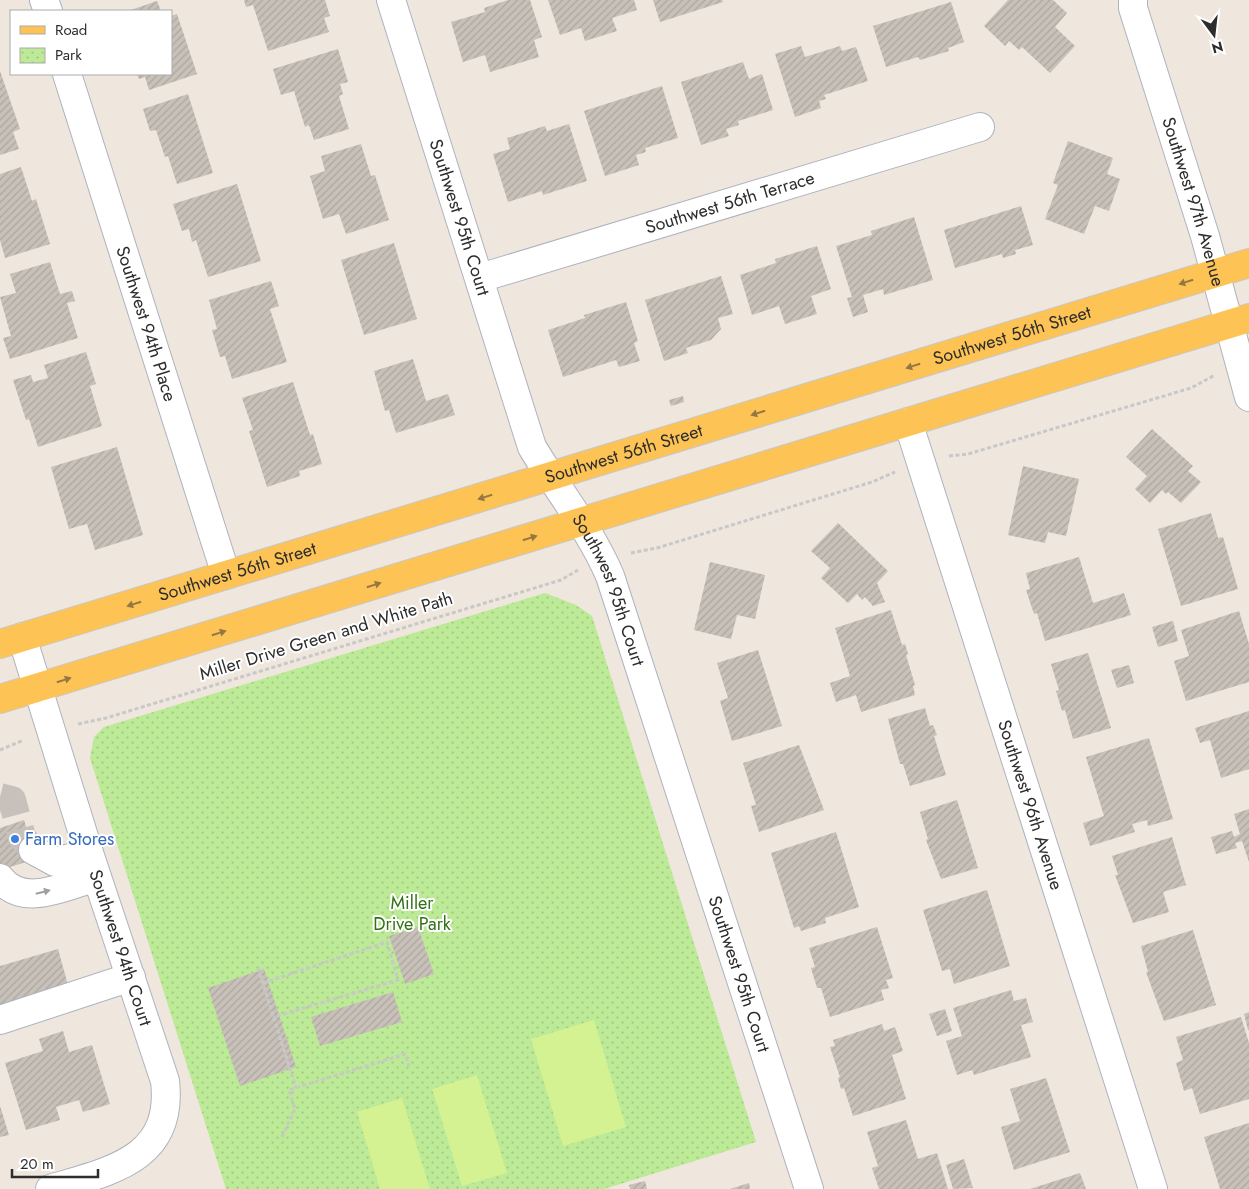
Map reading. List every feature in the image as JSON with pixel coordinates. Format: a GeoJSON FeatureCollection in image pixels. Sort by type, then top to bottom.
{"type":"FeatureCollection","features":[{"type":"Feature","properties":{"kind":"main road","name":"Southwest 56th Street"},"geometry":{"type":"LineString","coordinates":[[11,641],[1249,263]]}},
{"type":"Feature","properties":{"kind":"main road"},"geometry":{"type":"LineString","coordinates":[[0,699],[1239,321]]}},
{"type":"Feature","properties":{"kind":"street","name":"Southwest 95th Court"},"geometry":{"type":"LineString","coordinates":[[391,0],[532,447],[550,477],[583,521],[610,576],[809,1189]]}},
{"type":"Feature","properties":{"kind":"street","name":"Southwest 97th Avenue"},"geometry":{"type":"LineString","coordinates":[[1130,3],[1215,274],[1239,321],[1249,397]]}},
{"type":"Feature","properties":{"kind":"street","name":"Southwest 94th Place"},"geometry":{"type":"LineString","coordinates":[[67,75],[226,576]]}},
{"type":"Feature","properties":{"kind":"street","name":"Southwest 56th Terrace"},"geometry":{"type":"LineString","coordinates":[[480,278],[980,127]]}},
{"type":"Feature","properties":{"kind":"street","name":"Southwest 96th Avenue"},"geometry":{"type":"LineString","coordinates":[[908,422],[1152,1189]]}},
{"type":"Feature","properties":{"kind":"street","name":"Southwest 94th Court"},"geometry":{"type":"LineString","coordinates":[[11,641],[38,687],[93,865],[165,1081],[166,1095],[165,1112],[152,1143],[142,1153],[115,1169],[50,1189]]}},
{"type":"Feature","properties":{"kind":"street"},"geometry":{"type":"LineString","coordinates":[[33,850],[55,862],[93,865]]}},
{"type":"Feature","properties":{"kind":"street"},"geometry":{"type":"LineString","coordinates":[[0,878],[5,885],[25,894],[36,894],[93,865]]}},
{"type":"Feature","properties":{"kind":"street"},"geometry":{"type":"LineString","coordinates":[[0,1020],[131,977]]}},
{"type":"Feature","properties":{"kind":"path"},"geometry":{"type":"LineString","coordinates":[[951,456],[968,454],[1191,388],[1207,378]]}},
{"type":"Feature","properties":{"kind":"path"},"geometry":{"type":"LineString","coordinates":[[639,551],[657,548],[872,482],[891,473]]}},
{"type":"Feature","properties":{"kind":"path","name":"Miller Drive Green and White Path"},"geometry":{"type":"LineString","coordinates":[[81,723],[106,718],[561,580],[577,570]]}},
{"type":"Feature","properties":{"kind":"path"},"geometry":{"type":"LineString","coordinates":[[0,750],[23,740]]}},
{"type":"Feature","properties":{"kind":"path"},"geometry":{"type":"LineString","coordinates":[[263,983],[387,942],[398,980],[273,1016]]}},
{"type":"Feature","properties":{"kind":"path"},"geometry":{"type":"LineString","coordinates":[[258,968],[296,1088]]}},
{"type":"Feature","properties":{"kind":"path"},"geometry":{"type":"LineString","coordinates":[[282,1137],[295,1109],[288,1090],[405,1054],[409,1066]]}},
{"type":"Feature","properties":{"kind":"green space","name":"Miller Drive Park"},"geometry":{"type":"Polygon","coordinates":[[[545,593],[576,605],[592,616],[756,1142],[604,1189],[226,1189],[90,758],[94,737],[104,727],[545,593]]]}},
{"type":"Feature","properties":{"kind":"green space"},"geometry":{"type":"Polygon","coordinates":[[[594,1020],[626,1127],[563,1146],[531,1039],[594,1020]]]}},
{"type":"Feature","properties":{"kind":"green space"},"geometry":{"type":"Polygon","coordinates":[[[477,1075],[507,1173],[462,1186],[432,1089],[477,1075]]]}},
{"type":"Feature","properties":{"kind":"green space"},"geometry":{"type":"Polygon","coordinates":[[[402,1098],[430,1189],[380,1189],[357,1112],[402,1098]]]}},
{"type":"Feature","properties":{"kind":"building"},"geometry":{"type":"Polygon","coordinates":[[[244,0],[325,0],[330,16],[324,18],[329,32],[268,51],[253,5],[246,7],[244,0]]]}},
{"type":"Feature","properties":{"kind":"building"},"geometry":{"type":"Polygon","coordinates":[[[508,0],[530,0],[542,37],[534,40],[539,57],[490,72],[485,55],[463,62],[451,22],[485,12],[484,8],[508,0]]]}},
{"type":"Feature","properties":{"kind":"building"},"geometry":{"type":"Polygon","coordinates":[[[548,0],[634,0],[637,10],[612,18],[617,31],[585,41],[581,28],[560,35],[548,0]]]}},
{"type":"Feature","properties":{"kind":"building"},"geometry":{"type":"Polygon","coordinates":[[[653,0],[722,0],[723,2],[660,22],[653,0]]]}},
{"type":"Feature","properties":{"kind":"building"},"geometry":{"type":"Polygon","coordinates":[[[1008,0],[1053,0],[1067,13],[1055,27],[1075,46],[1050,73],[1022,47],[1019,50],[1009,41],[1005,46],[984,26],[1008,0]]]}},
{"type":"Feature","properties":{"kind":"building"},"geometry":{"type":"Polygon","coordinates":[[[157,1],[161,10],[131,10],[157,1]]]}},
{"type":"Feature","properties":{"kind":"building"},"geometry":{"type":"Polygon","coordinates":[[[951,2],[964,42],[948,48],[949,51],[920,60],[918,57],[886,67],[873,26],[951,2]]]}},
{"type":"Feature","properties":{"kind":"building"},"geometry":{"type":"Polygon","coordinates":[[[177,14],[197,74],[149,90],[145,77],[139,79],[137,75],[172,75],[172,16],[177,14]]]}},
{"type":"Feature","properties":{"kind":"building"},"geometry":{"type":"Polygon","coordinates":[[[801,46],[805,57],[840,46],[842,51],[856,47],[868,81],[824,95],[826,99],[819,101],[821,108],[795,117],[775,54],[801,46]]]}},
{"type":"Feature","properties":{"kind":"building"},"geometry":{"type":"Polygon","coordinates":[[[338,49],[348,82],[340,84],[343,94],[339,96],[349,129],[314,140],[309,125],[305,127],[294,91],[281,95],[273,69],[338,49]]]}},
{"type":"Feature","properties":{"kind":"building"},"geometry":{"type":"Polygon","coordinates":[[[743,62],[749,79],[762,74],[773,110],[738,121],[739,125],[726,129],[729,136],[701,145],[681,82],[743,62]]]}},
{"type":"Feature","properties":{"kind":"building"},"geometry":{"type":"Polygon","coordinates":[[[0,71],[20,129],[13,132],[19,149],[0,155],[0,71]]]}},
{"type":"Feature","properties":{"kind":"building"},"geometry":{"type":"Polygon","coordinates":[[[662,86],[678,138],[645,148],[646,152],[636,155],[639,165],[605,176],[584,111],[662,86]]]}},
{"type":"Feature","properties":{"kind":"building"},"geometry":{"type":"Polygon","coordinates":[[[188,94],[213,173],[177,184],[168,156],[165,157],[156,130],[150,131],[143,109],[188,94]]]}},
{"type":"Feature","properties":{"kind":"building"},"geometry":{"type":"Polygon","coordinates":[[[569,124],[587,181],[543,195],[542,191],[508,202],[493,154],[510,149],[507,138],[545,126],[547,131],[569,124]]]}},
{"type":"Feature","properties":{"kind":"building"},"geometry":{"type":"Polygon","coordinates":[[[1068,141],[1113,158],[1107,174],[1120,179],[1109,211],[1095,206],[1084,234],[1045,219],[1058,185],[1053,183],[1068,141]]]}},
{"type":"Feature","properties":{"kind":"building"},"geometry":{"type":"Polygon","coordinates":[[[361,144],[371,176],[375,175],[389,220],[346,234],[339,214],[323,219],[310,176],[325,171],[321,156],[361,144]]]}},
{"type":"Feature","properties":{"kind":"building"},"geometry":{"type":"Polygon","coordinates":[[[21,167],[32,201],[36,199],[50,244],[5,258],[0,240],[0,174],[21,167]]]}},
{"type":"Feature","properties":{"kind":"building"},"geometry":{"type":"Polygon","coordinates":[[[237,184],[261,261],[208,277],[196,240],[192,242],[189,229],[182,231],[173,204],[237,184]]]}},
{"type":"Feature","properties":{"kind":"building"},"geometry":{"type":"Polygon","coordinates":[[[1021,206],[1033,245],[1015,250],[1016,254],[1003,258],[1002,254],[955,268],[944,230],[1021,206]]]}},
{"type":"Feature","properties":{"kind":"building"},"geometry":{"type":"Polygon","coordinates":[[[914,217],[933,280],[884,295],[883,289],[863,295],[868,312],[853,317],[847,298],[852,297],[836,246],[872,235],[871,231],[914,217]]]}},
{"type":"Feature","properties":{"kind":"building"},"geometry":{"type":"Polygon","coordinates":[[[394,243],[417,319],[364,335],[341,260],[394,243]]]}},
{"type":"Feature","properties":{"kind":"building"},"geometry":{"type":"Polygon","coordinates":[[[817,246],[831,289],[811,296],[817,314],[785,324],[779,306],[752,315],[740,275],[776,263],[775,259],[817,246]]]}},
{"type":"Feature","properties":{"kind":"building"},"geometry":{"type":"Polygon","coordinates":[[[50,262],[60,294],[72,291],[75,301],[67,303],[78,338],[10,359],[3,338],[11,336],[0,297],[16,293],[10,274],[50,262]]]}},
{"type":"Feature","properties":{"kind":"building"},"geometry":{"type":"Polygon","coordinates":[[[721,276],[733,314],[718,318],[721,329],[711,340],[686,348],[688,353],[664,361],[645,300],[721,276]]]}},
{"type":"Feature","properties":{"kind":"building"},"geometry":{"type":"Polygon","coordinates":[[[271,281],[279,306],[270,309],[287,362],[232,379],[225,356],[220,357],[212,330],[217,329],[209,300],[271,281]]]}},
{"type":"Feature","properties":{"kind":"building"},"geometry":{"type":"Polygon","coordinates":[[[626,302],[638,341],[634,343],[640,361],[619,367],[616,360],[563,377],[548,330],[585,318],[584,315],[626,302]]]}},
{"type":"Feature","properties":{"kind":"building"},"geometry":{"type":"Polygon","coordinates":[[[86,352],[96,384],[90,386],[102,426],[38,447],[29,419],[26,420],[13,380],[31,375],[33,382],[48,378],[44,365],[86,352]]]}},
{"type":"Feature","properties":{"kind":"building"},"geometry":{"type":"Polygon","coordinates":[[[413,359],[426,401],[448,394],[455,415],[396,433],[389,410],[385,411],[374,371],[413,359]]]}},
{"type":"Feature","properties":{"kind":"building"},"geometry":{"type":"Polygon","coordinates":[[[293,382],[310,435],[313,434],[322,464],[299,471],[300,476],[267,487],[249,431],[253,430],[242,398],[293,382]]]}},
{"type":"Feature","properties":{"kind":"building"},"geometry":{"type":"Polygon","coordinates":[[[683,396],[684,402],[671,406],[669,400],[683,396]]]}},
{"type":"Feature","properties":{"kind":"building"},"geometry":{"type":"Polygon","coordinates":[[[1152,429],[1193,466],[1188,471],[1201,482],[1181,503],[1168,492],[1166,494],[1162,490],[1150,503],[1135,489],[1147,476],[1126,457],[1152,429]]]}},
{"type":"Feature","properties":{"kind":"building"},"geometry":{"type":"Polygon","coordinates":[[[117,447],[143,535],[95,550],[87,524],[69,529],[51,467],[117,447]]]}},
{"type":"Feature","properties":{"kind":"building"},"geometry":{"type":"Polygon","coordinates":[[[1023,466],[1079,479],[1066,536],[1048,532],[1045,543],[1008,535],[1023,466]]]}},
{"type":"Feature","properties":{"kind":"building"},"geometry":{"type":"Polygon","coordinates":[[[1211,513],[1218,538],[1223,537],[1238,589],[1181,606],[1158,529],[1211,513]]]}},
{"type":"Feature","properties":{"kind":"building"},"geometry":{"type":"Polygon","coordinates":[[[838,523],[888,571],[877,583],[885,602],[873,606],[865,597],[862,600],[857,594],[848,603],[821,578],[830,568],[811,551],[838,523]]]}},
{"type":"Feature","properties":{"kind":"building"},"geometry":{"type":"Polygon","coordinates":[[[1079,557],[1093,603],[1124,593],[1131,615],[1045,641],[1037,613],[1034,614],[1026,590],[1030,589],[1026,573],[1079,557]]]}},
{"type":"Feature","properties":{"kind":"building"},"geometry":{"type":"Polygon","coordinates":[[[710,562],[765,575],[755,619],[737,615],[731,639],[694,630],[710,562]]]}},
{"type":"Feature","properties":{"kind":"building"},"geometry":{"type":"Polygon","coordinates":[[[891,610],[902,645],[905,644],[908,654],[906,655],[915,685],[913,686],[915,695],[861,712],[856,695],[836,702],[830,683],[850,676],[835,628],[891,610]]]}},
{"type":"Feature","properties":{"kind":"building"},"geometry":{"type":"Polygon","coordinates":[[[1239,611],[1249,644],[1249,682],[1186,701],[1174,661],[1189,656],[1181,630],[1239,611]]]}},
{"type":"Feature","properties":{"kind":"building"},"geometry":{"type":"Polygon","coordinates":[[[1173,621],[1178,641],[1158,647],[1152,627],[1173,621]]]}},
{"type":"Feature","properties":{"kind":"building"},"geometry":{"type":"Polygon","coordinates":[[[758,650],[782,726],[732,741],[720,701],[728,698],[717,663],[758,650]]]}},
{"type":"Feature","properties":{"kind":"building"},"geometry":{"type":"Polygon","coordinates":[[[1088,653],[1111,728],[1073,739],[1065,710],[1062,711],[1056,691],[1059,690],[1051,664],[1088,653]]]}},
{"type":"Feature","properties":{"kind":"building"},"geometry":{"type":"Polygon","coordinates":[[[1129,665],[1134,683],[1117,688],[1111,670],[1129,665]]]}},
{"type":"Feature","properties":{"kind":"building"},"geometry":{"type":"Polygon","coordinates":[[[925,708],[930,726],[933,725],[937,735],[934,736],[946,775],[910,786],[903,764],[900,764],[888,719],[925,708]]]}},
{"type":"Feature","properties":{"kind":"building"},"geometry":{"type":"Polygon","coordinates":[[[1249,711],[1249,769],[1221,778],[1210,740],[1200,743],[1195,728],[1249,711]]]}},
{"type":"Feature","properties":{"kind":"building"},"geometry":{"type":"Polygon","coordinates":[[[1149,738],[1173,819],[1148,826],[1147,820],[1132,824],[1135,832],[1090,846],[1083,823],[1104,816],[1086,757],[1149,738]]]}},
{"type":"Feature","properties":{"kind":"building"},"geometry":{"type":"Polygon","coordinates":[[[799,745],[824,810],[759,832],[751,806],[756,805],[743,763],[799,745]]]}},
{"type":"Feature","properties":{"kind":"building"},"geometry":{"type":"Polygon","coordinates":[[[957,800],[978,868],[941,879],[926,840],[928,839],[920,812],[957,800]]]}},
{"type":"Feature","properties":{"kind":"building"},"geometry":{"type":"Polygon","coordinates":[[[1249,809],[1249,862],[1242,841],[1235,843],[1237,848],[1216,854],[1211,837],[1232,831],[1234,837],[1240,834],[1234,814],[1249,809]]]}},
{"type":"Feature","properties":{"kind":"building","name":"Farm Stores"},"geometry":{"type":"Polygon","coordinates":[[[24,820],[36,859],[0,870],[0,828],[24,820]]]}},
{"type":"Feature","properties":{"kind":"building"},"geometry":{"type":"Polygon","coordinates":[[[836,832],[859,907],[825,918],[826,923],[801,931],[799,926],[794,928],[771,853],[836,832]]]}},
{"type":"Feature","properties":{"kind":"building"},"geometry":{"type":"Polygon","coordinates":[[[1172,837],[1186,885],[1163,892],[1169,912],[1133,923],[1115,875],[1118,875],[1112,856],[1172,837]]]}},
{"type":"Feature","properties":{"kind":"building"},"geometry":{"type":"Polygon","coordinates":[[[987,890],[1010,966],[954,984],[950,969],[942,971],[923,910],[987,890]]]}},
{"type":"Feature","properties":{"kind":"building"},"geometry":{"type":"Polygon","coordinates":[[[418,927],[434,974],[405,984],[389,936],[418,927]]]}},
{"type":"Feature","properties":{"kind":"building"},"geometry":{"type":"Polygon","coordinates":[[[877,927],[893,978],[886,980],[889,988],[881,990],[884,1000],[830,1017],[821,988],[817,988],[811,968],[815,967],[809,948],[877,927]]]}},
{"type":"Feature","properties":{"kind":"building"},"geometry":{"type":"Polygon","coordinates":[[[1193,930],[1216,1005],[1164,1021],[1146,972],[1148,972],[1141,946],[1193,930]]]}},
{"type":"Feature","properties":{"kind":"building"},"geometry":{"type":"Polygon","coordinates":[[[58,949],[68,985],[0,1005],[0,966],[58,949]]]}},
{"type":"Feature","properties":{"kind":"building"},"geometry":{"type":"Polygon","coordinates":[[[264,969],[296,1067],[240,1086],[208,988],[264,969]]]}},
{"type":"Feature","properties":{"kind":"building"},"geometry":{"type":"Polygon","coordinates":[[[1011,990],[1014,1001],[1026,998],[1033,1022],[1021,1025],[1031,1057],[974,1075],[972,1070],[957,1075],[946,1041],[962,1036],[953,1008],[1011,990]]]}},
{"type":"Feature","properties":{"kind":"building"},"geometry":{"type":"Polygon","coordinates":[[[393,992],[402,1022],[320,1046],[311,1017],[393,992]]]}},
{"type":"Feature","properties":{"kind":"building"},"geometry":{"type":"Polygon","coordinates":[[[945,1009],[952,1031],[937,1036],[929,1014],[945,1009]]]}},
{"type":"Feature","properties":{"kind":"building"},"geometry":{"type":"Polygon","coordinates":[[[1249,1012],[1249,1030],[1248,1030],[1244,1014],[1249,1012]]]}},
{"type":"Feature","properties":{"kind":"building"},"geometry":{"type":"Polygon","coordinates":[[[1241,1017],[1249,1043],[1249,1099],[1200,1114],[1192,1088],[1184,1091],[1176,1063],[1183,1060],[1176,1037],[1241,1017]]]}},
{"type":"Feature","properties":{"kind":"building"},"geometry":{"type":"Polygon","coordinates":[[[882,1024],[884,1031],[895,1027],[903,1051],[892,1055],[906,1099],[853,1116],[844,1088],[841,1089],[838,1078],[840,1077],[830,1047],[835,1046],[833,1040],[882,1024]]]}},
{"type":"Feature","properties":{"kind":"building"},"geometry":{"type":"Polygon","coordinates":[[[63,1031],[69,1052],[92,1045],[110,1104],[83,1112],[79,1100],[56,1107],[60,1120],[26,1130],[5,1063],[43,1051],[39,1039],[63,1031]]]}},
{"type":"Feature","properties":{"kind":"building"},"geometry":{"type":"Polygon","coordinates":[[[1046,1078],[1070,1152],[1014,1170],[1001,1127],[1020,1121],[1010,1089],[1046,1078]]]}},
{"type":"Feature","properties":{"kind":"building"},"geometry":{"type":"Polygon","coordinates":[[[0,1106],[9,1135],[0,1137],[0,1106]]]}},
{"type":"Feature","properties":{"kind":"building"},"geometry":{"type":"Polygon","coordinates":[[[906,1120],[918,1159],[937,1153],[948,1189],[879,1189],[872,1168],[878,1166],[867,1132],[906,1120]]]}},
{"type":"Feature","properties":{"kind":"building"},"geometry":{"type":"Polygon","coordinates":[[[1249,1123],[1249,1189],[1220,1189],[1204,1137],[1249,1123]]]}},
{"type":"Feature","properties":{"kind":"building"},"geometry":{"type":"Polygon","coordinates":[[[964,1159],[973,1188],[953,1189],[946,1165],[964,1159]]]}},
{"type":"Feature","properties":{"kind":"building"},"geometry":{"type":"Polygon","coordinates":[[[1080,1173],[1086,1189],[1030,1189],[1080,1173]]]}},
{"type":"Feature","properties":{"kind":"building"},"geometry":{"type":"Polygon","coordinates":[[[645,1181],[647,1189],[630,1189],[629,1185],[645,1181]]]}},
{"type":"Feature","properties":{"kind":"building"},"geometry":{"type":"Polygon","coordinates":[[[749,1183],[750,1189],[730,1189],[749,1183]]]}},
{"type":"Feature","properties":{"kind":"tunnel"},"geometry":{"type":"LineString","coordinates":[[0,797],[12,800],[22,837],[33,850]]}},
{"type":"Feature","properties":{"kind":"place","name":"Farm Stores"},"geometry":{"type":"Point","coordinates":[15,839]}}]}
